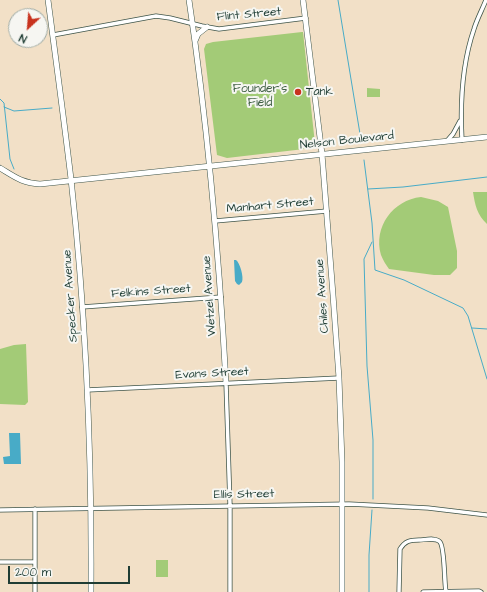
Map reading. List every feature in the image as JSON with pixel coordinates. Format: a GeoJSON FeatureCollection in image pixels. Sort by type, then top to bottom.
{"type":"FeatureCollection","features":[{"type":"Feature","properties":{"kind":"street","name":"Specker Avenue"},"geometry":{"type":"LineString","coordinates":[[48,0],[71,180],[82,307],[87,390],[91,508],[91,592]]}},
{"type":"Feature","properties":{"kind":"street","name":"Wetzel Avenue"},"geometry":{"type":"LineString","coordinates":[[189,0],[210,165],[221,297],[226,384],[230,505],[230,592]]}},
{"type":"Feature","properties":{"kind":"street","name":"Chiles Avenue"},"geometry":{"type":"LineString","coordinates":[[303,0],[322,154],[327,211],[338,378],[342,504],[342,592]]}},
{"type":"Feature","properties":{"kind":"street"},"geometry":{"type":"LineString","coordinates":[[462,140],[462,90],[467,56],[474,29],[486,0]]}},
{"type":"Feature","properties":{"kind":"street","name":"Flint Street"},"geometry":{"type":"LineString","coordinates":[[53,35],[156,16],[219,29],[306,18]]}},
{"type":"Feature","properties":{"kind":"street"},"geometry":{"type":"LineString","coordinates":[[195,42],[198,34],[207,27]]}},
{"type":"Feature","properties":{"kind":"street"},"geometry":{"type":"LineString","coordinates":[[447,141],[461,120]]}},
{"type":"Feature","properties":{"kind":"street","name":"Nelson Boulevard"},"geometry":{"type":"LineString","coordinates":[[71,180],[487,137]]}},
{"type":"Feature","properties":{"kind":"street"},"geometry":{"type":"LineString","coordinates":[[0,168],[15,178],[28,183],[40,184],[71,180]]}},
{"type":"Feature","properties":{"kind":"street","name":"Manhart Street"},"geometry":{"type":"LineString","coordinates":[[215,221],[327,211]]}},
{"type":"Feature","properties":{"kind":"street","name":"Felkins Street"},"geometry":{"type":"LineString","coordinates":[[82,307],[221,297]]}},
{"type":"Feature","properties":{"kind":"street","name":"Evans Street"},"geometry":{"type":"LineString","coordinates":[[87,390],[338,378]]}},
{"type":"Feature","properties":{"kind":"street","name":"Ellis Street"},"geometry":{"type":"LineString","coordinates":[[0,510],[342,504],[428,508],[487,515]]}},
{"type":"Feature","properties":{"kind":"street"},"geometry":{"type":"LineString","coordinates":[[35,509],[35,592]]}},
{"type":"Feature","properties":{"kind":"street"},"geometry":{"type":"LineString","coordinates":[[400,592],[400,549],[404,543],[409,540],[435,540],[440,542],[442,548],[446,592]]}},
{"type":"Feature","properties":{"kind":"street"},"geometry":{"type":"LineString","coordinates":[[0,562],[35,562]]}},
{"type":"Feature","properties":{"kind":"street"},"geometry":{"type":"LineString","coordinates":[[422,592],[481,592]]}},
{"type":"Feature","properties":{"kind":"green space","name":"Founder's Field"},"geometry":{"type":"Polygon","coordinates":[[[303,32],[315,144],[313,148],[227,158],[217,155],[204,49],[206,44],[303,32]]]}},
{"type":"Feature","properties":{"kind":"green space"},"geometry":{"type":"Polygon","coordinates":[[[367,88],[380,89],[380,97],[367,97],[367,88]]]}},
{"type":"Feature","properties":{"kind":"green space"},"geometry":{"type":"Polygon","coordinates":[[[473,192],[487,192],[487,224],[477,210],[473,192]]]}},
{"type":"Feature","properties":{"kind":"green space"},"geometry":{"type":"Polygon","coordinates":[[[421,197],[438,201],[448,207],[457,251],[457,268],[450,275],[434,275],[389,269],[381,255],[379,245],[380,235],[383,225],[388,217],[394,209],[402,203],[421,197]]]}},
{"type":"Feature","properties":{"kind":"green space"},"geometry":{"type":"Polygon","coordinates":[[[26,344],[28,402],[25,405],[0,404],[0,349],[14,345],[26,344]]]}},
{"type":"Feature","properties":{"kind":"green space"},"geometry":{"type":"Polygon","coordinates":[[[156,560],[168,560],[168,577],[156,577],[156,560]]]}},
{"type":"Feature","properties":{"kind":"water"},"geometry":{"type":"Polygon","coordinates":[[[234,260],[236,260],[239,264],[242,274],[242,282],[239,285],[235,281],[234,260]]]}},
{"type":"Feature","properties":{"kind":"water"},"geometry":{"type":"Polygon","coordinates":[[[9,433],[20,433],[21,464],[4,464],[3,457],[10,456],[9,433]]]}},
{"type":"Feature","properties":{"kind":"waterway"},"geometry":{"type":"LineString","coordinates":[[338,0],[361,140]]}},
{"type":"Feature","properties":{"kind":"waterway"},"geometry":{"type":"LineString","coordinates":[[0,99],[4,103],[10,159],[14,169]]}},
{"type":"Feature","properties":{"kind":"waterway"},"geometry":{"type":"LineString","coordinates":[[4,107],[14,111],[52,108]]}},
{"type":"Feature","properties":{"kind":"waterway"},"geometry":{"type":"LineString","coordinates":[[364,160],[372,223],[375,270],[404,280],[463,308],[468,316],[487,379]]}},
{"type":"Feature","properties":{"kind":"waterway"},"geometry":{"type":"LineString","coordinates":[[368,189],[403,187],[487,177]]}},
{"type":"Feature","properties":{"kind":"waterway"},"geometry":{"type":"LineString","coordinates":[[372,242],[364,259],[367,366],[373,440],[373,499]]}},
{"type":"Feature","properties":{"kind":"waterway"},"geometry":{"type":"LineString","coordinates":[[472,328],[487,329]]}},
{"type":"Feature","properties":{"kind":"waterway"},"geometry":{"type":"LineString","coordinates":[[369,592],[369,555],[372,510]]}},
{"type":"Feature","properties":{"kind":"place","name":"Tank"},"geometry":{"type":"Point","coordinates":[298,92]}}]}
